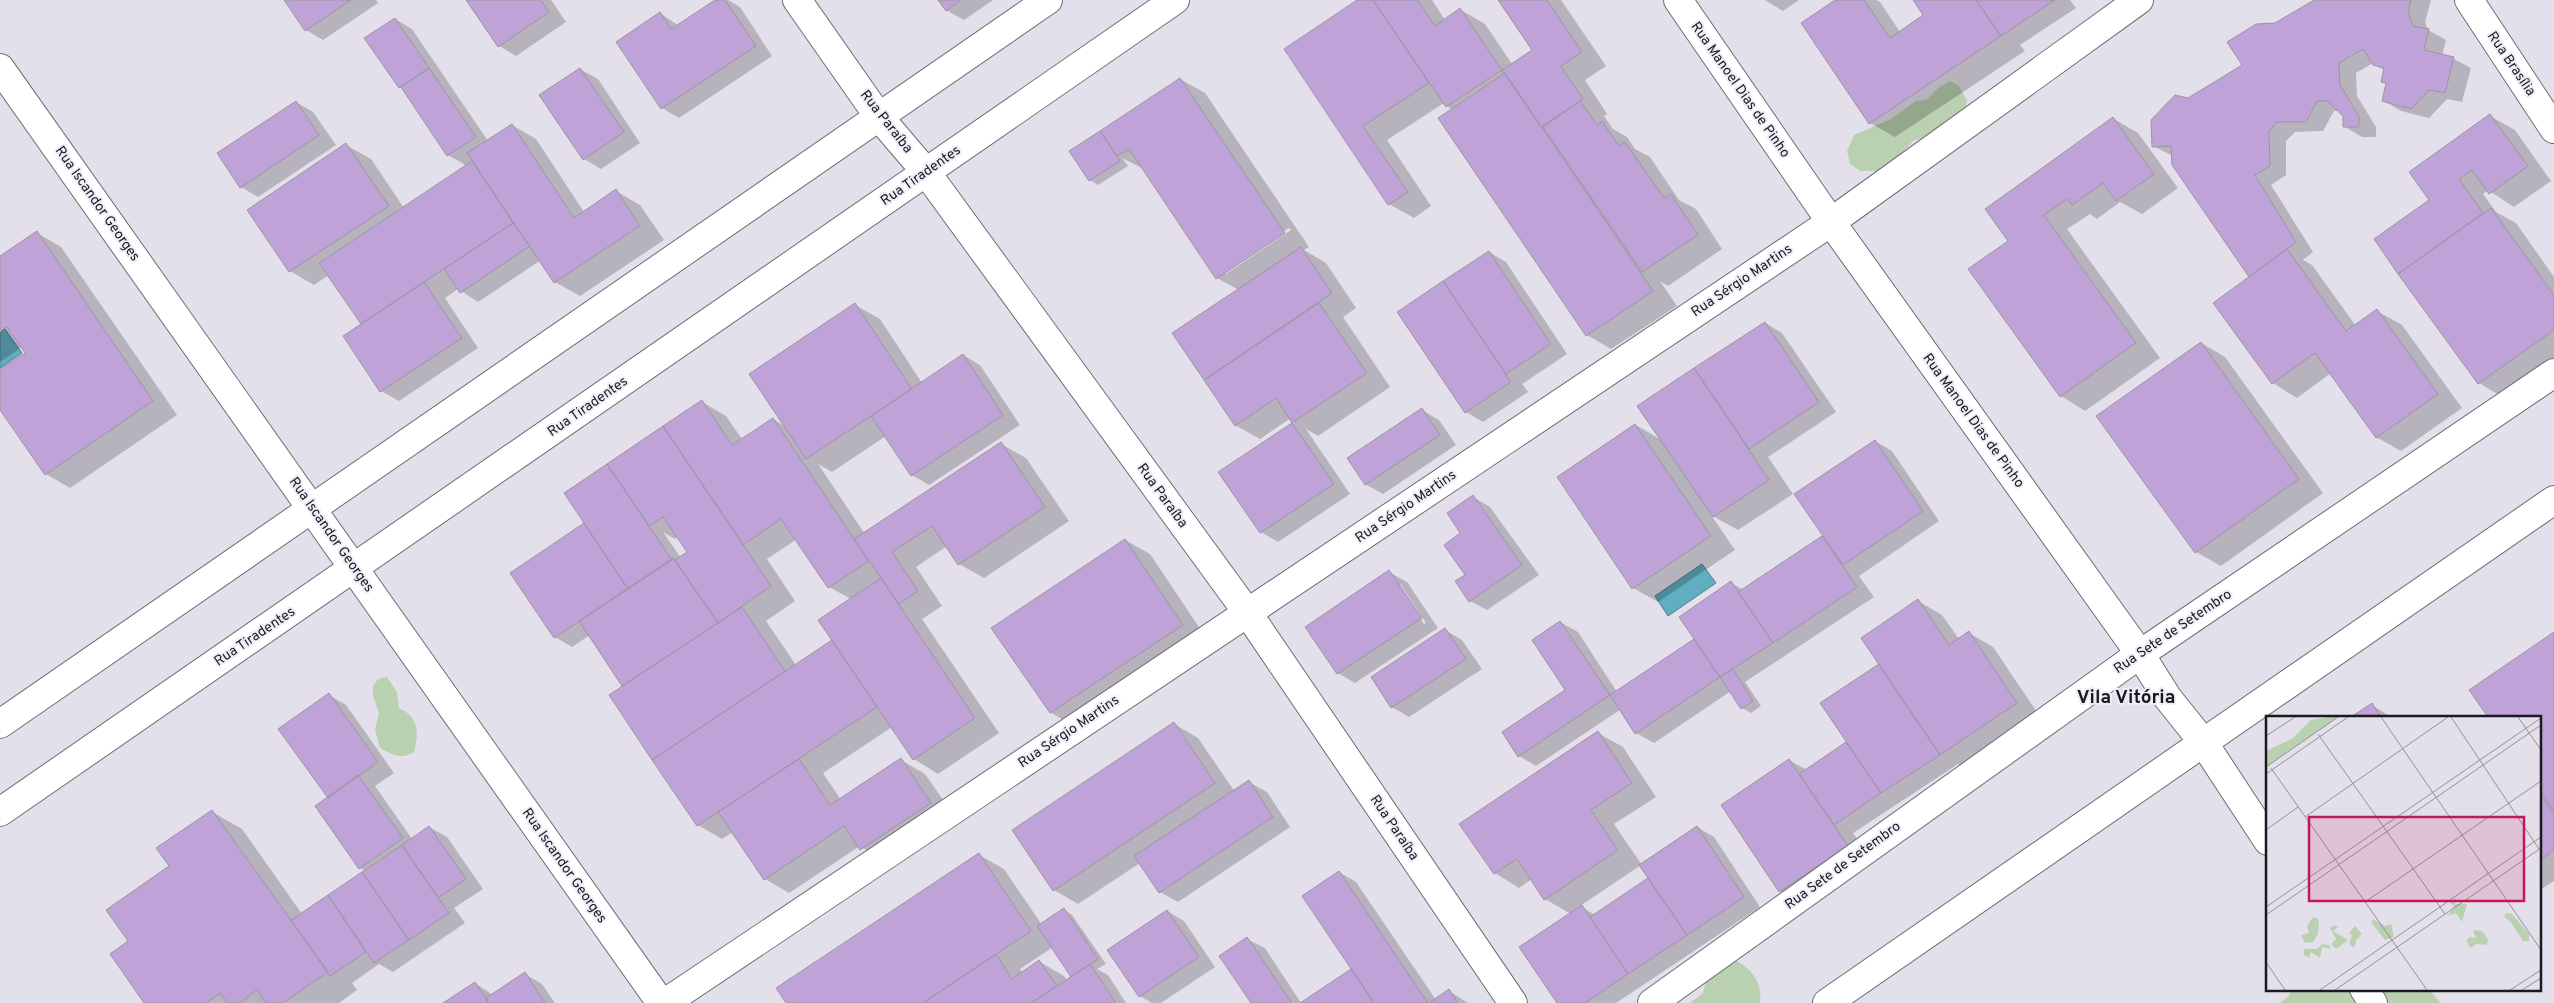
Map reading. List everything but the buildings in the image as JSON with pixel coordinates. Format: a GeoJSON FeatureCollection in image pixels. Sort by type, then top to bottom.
{"type":"FeatureCollection","features":[{"type":"Feature","properties":{"kind":"street","name":"Rua Paraíba"},"geometry":{"type":"LineString","coordinates":[[797,0],[879,117],[926,172],[1247,612],[1513,1003]]}},
{"type":"Feature","properties":{"kind":"street"},"geometry":{"type":"LineString","coordinates":[[0,724],[1048,0]]}},
{"type":"Feature","properties":{"kind":"street","name":"Rua Tiradentes"},"geometry":{"type":"LineString","coordinates":[[0,812],[1174,0]]}},
{"type":"Feature","properties":{"kind":"street","name":"Rua Manoel Dias de Pinho"},"geometry":{"type":"LineString","coordinates":[[1678,0],[1831,222],[2140,654],[2167,697],[2203,742],[2266,838]]}},
{"type":"Feature","properties":{"kind":"street","name":"Rua Sérgio Martins"},"geometry":{"type":"LineString","coordinates":[[665,1003],[1831,222],[2139,0]]}},
{"type":"Feature","properties":{"kind":"street","name":"Rua Brasília"},"geometry":{"type":"LineString","coordinates":[[2468,0],[2554,129]]}},
{"type":"Feature","properties":{"kind":"street","name":"Rua Iscandor Georges"},"geometry":{"type":"LineString","coordinates":[[0,68],[313,508],[661,1003]]}},
{"type":"Feature","properties":{"kind":"street","name":"Rua Sete de Setembro"},"geometry":{"type":"LineString","coordinates":[[1652,1003],[2140,654],[2554,374]]}},
{"type":"Feature","properties":{"kind":"street"},"geometry":{"type":"LineString","coordinates":[[1827,1003],[2554,500]]}},
{"type":"Feature","properties":{"kind":"street"},"geometry":{"type":"LineString","coordinates":[[2365,990],[2373,1003]]}},
{"type":"Feature","properties":{"kind":"green space"},"geometry":{"type":"Polygon","coordinates":[[[1950,81],[1959,86],[1967,101],[1965,110],[1938,136],[1914,140],[1886,171],[1861,171],[1850,164],[1847,151],[1854,135],[1891,119],[1916,101],[1926,100],[1938,88],[1950,81]]]}},
{"type":"Feature","properties":{"kind":"green space"},"geometry":{"type":"Polygon","coordinates":[[[387,677],[397,692],[399,708],[410,716],[416,726],[417,738],[414,752],[405,756],[393,754],[380,748],[375,730],[379,713],[373,696],[373,686],[378,679],[387,677]]]}},
{"type":"Feature","properties":{"kind":"green space"},"geometry":{"type":"Polygon","coordinates":[[[1730,958],[1744,965],[1754,975],[1759,988],[1760,1003],[1690,1003],[1703,993],[1707,975],[1730,958]]]}},
{"type":"Feature","properties":{"kind":"green space"},"geometry":{"type":"Polygon","coordinates":[[[2291,990],[2429,990],[2441,1003],[2280,1003],[2289,996],[2291,990]]]}},
{"type":"Feature","properties":{"kind":"water"},"geometry":{"type":"Polygon","coordinates":[[[5,329],[22,353],[0,368],[0,333],[5,329]]]}},
{"type":"Feature","properties":{"kind":"water"},"geometry":{"type":"Polygon","coordinates":[[[1702,564],[1716,583],[1668,616],[1655,596],[1702,564]]]}},
{"type":"Feature","properties":{"kind":"district","name":"Vila Vitória"},"geometry":{"type":"Point","coordinates":[2126,698]}}]}
